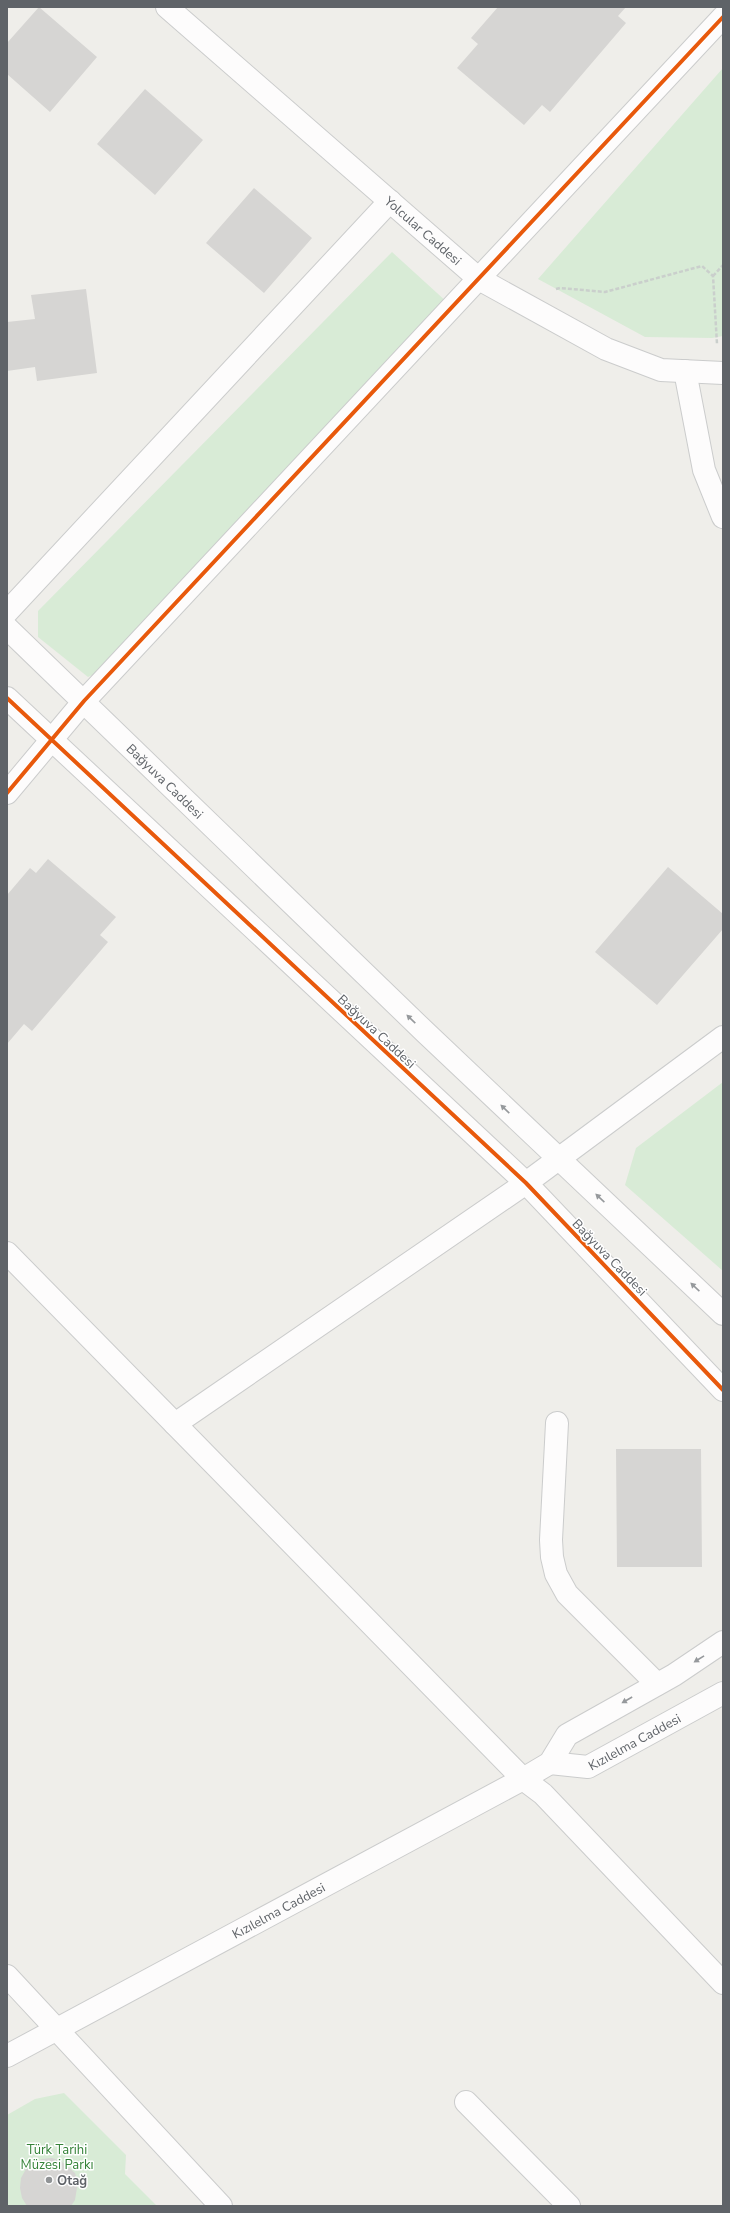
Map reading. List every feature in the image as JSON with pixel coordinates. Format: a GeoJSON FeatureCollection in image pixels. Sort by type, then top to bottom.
{"type":"FeatureCollection","features":[{"type":"Feature","properties":{"kind":"street","name":"Yolcular Caddesi"},"geometry":{"type":"LineString","coordinates":[[167,7],[479,279],[606,349],[661,370],[720,373]]}},
{"type":"Feature","properties":{"kind":"street"},"geometry":{"type":"LineString","coordinates":[[7,793],[84,701],[723,17]]}},
{"type":"Feature","properties":{"kind":"street"},"geometry":{"type":"LineString","coordinates":[[7,612],[390,201]]}},
{"type":"Feature","properties":{"kind":"street"},"geometry":{"type":"LineString","coordinates":[[685,371],[704,470],[723,517]]}},
{"type":"Feature","properties":{"kind":"street","name":"Bağyuva Caddesi"},"geometry":{"type":"LineString","coordinates":[[7,628],[558,1160],[723,1314]]}},
{"type":"Feature","properties":{"kind":"street","name":"Bağyuva Caddesi"},"geometry":{"type":"LineString","coordinates":[[7,698],[51,741],[526,1184],[723,1390]]}},
{"type":"Feature","properties":{"kind":"street"},"geometry":{"type":"LineString","coordinates":[[175,1424],[526,1184],[723,1037]]}},
{"type":"Feature","properties":{"kind":"street"},"geometry":{"type":"LineString","coordinates":[[7,1253],[523,1779],[543,1794],[723,1983]]}},
{"type":"Feature","properties":{"kind":"street"},"geometry":{"type":"LineString","coordinates":[[557,1423],[551,1540],[552,1557],[556,1574],[567,1594],[665,1679]]}},
{"type":"Feature","properties":{"kind":"street","name":"Kızılelma Caddesi"},"geometry":{"type":"LineString","coordinates":[[7,2056],[466,1811],[523,1779],[550,1763],[567,1735],[665,1679],[723,1642]]}},
{"type":"Feature","properties":{"kind":"street","name":"Kızılelma Caddesi"},"geometry":{"type":"LineString","coordinates":[[550,1763],[588,1767],[723,1693]]}},
{"type":"Feature","properties":{"kind":"street"},"geometry":{"type":"LineString","coordinates":[[7,1976],[221,2206]]}},
{"type":"Feature","properties":{"kind":"street"},"geometry":{"type":"LineString","coordinates":[[466,2102],[569,2206]]}},
{"type":"Feature","properties":{"kind":"path"},"geometry":{"type":"LineString","coordinates":[[522,302],[560,288],[605,292],[702,266],[713,276],[720,373]]}},
{"type":"Feature","properties":{"kind":"path"},"geometry":{"type":"LineString","coordinates":[[713,276],[723,266]]}},
{"type":"Feature","properties":{"kind":"green space"},"geometry":{"type":"Polygon","coordinates":[[[723,68],[723,336],[712,338],[645,337],[538,279],[723,68]]]}},
{"type":"Feature","properties":{"kind":"green space"},"geometry":{"type":"Polygon","coordinates":[[[392,252],[448,303],[112,666],[88,677],[38,637],[38,611],[392,252]]]}},
{"type":"Feature","properties":{"kind":"green space"},"geometry":{"type":"Polygon","coordinates":[[[723,1082],[723,1271],[625,1185],[636,1148],[723,1082]]]}},
{"type":"Feature","properties":{"kind":"green space","name":"Türk Tarihi Müzesi Parkı"},"geometry":{"type":"Polygon","coordinates":[[[64,2093],[126,2155],[125,2174],[157,2206],[7,2206],[7,2115],[35,2099],[64,2093]]]}},
{"type":"Feature","properties":{"kind":"building"},"geometry":{"type":"Polygon","coordinates":[[[39,7],[97,57],[50,112],[7,74],[7,43],[39,7]]]}},
{"type":"Feature","properties":{"kind":"building"},"geometry":{"type":"Polygon","coordinates":[[[498,7],[626,7],[618,16],[626,23],[550,112],[542,105],[524,125],[457,68],[478,44],[471,38],[498,7]]]}},
{"type":"Feature","properties":{"kind":"building"},"geometry":{"type":"Polygon","coordinates":[[[145,89],[203,140],[155,195],[97,144],[145,89]]]}},
{"type":"Feature","properties":{"kind":"building"},"geometry":{"type":"Polygon","coordinates":[[[254,188],[312,238],[264,293],[206,243],[254,188]]]}},
{"type":"Feature","properties":{"kind":"building"},"geometry":{"type":"Polygon","coordinates":[[[86,289],[97,373],[37,381],[35,367],[7,371],[7,322],[35,319],[31,295],[86,289]]]}},
{"type":"Feature","properties":{"kind":"building"},"geometry":{"type":"Polygon","coordinates":[[[48,859],[116,917],[100,935],[108,942],[32,1031],[24,1024],[7,1044],[7,895],[30,868],[36,873],[48,859]]]}},
{"type":"Feature","properties":{"kind":"building"},"geometry":{"type":"Polygon","coordinates":[[[668,867],[723,914],[723,929],[657,1005],[595,952],[668,867]]]}},
{"type":"Feature","properties":{"kind":"building"},"geometry":{"type":"Polygon","coordinates":[[[616,1449],[701,1449],[702,1567],[617,1567],[616,1449]]]}},
{"type":"Feature","properties":{"kind":"building","name":"Otağ"},"geometry":{"type":"Polygon","coordinates":[[[52,2158],[61,2161],[75,2173],[78,2182],[75,2200],[71,2206],[27,2206],[22,2198],[20,2188],[21,2178],[26,2169],[33,2163],[42,2159],[52,2158]]]}},
{"type":"Feature","properties":{"kind":"cycle path"},"geometry":{"type":"LineString","coordinates":[[7,793],[84,701],[723,17]]}},
{"type":"Feature","properties":{"kind":"cycle path"},"geometry":{"type":"LineString","coordinates":[[7,698],[526,1183],[723,1390]]}},
{"type":"Feature","properties":{"kind":"place","name":"Otağ"},"geometry":{"type":"Point","coordinates":[49,2180]}}]}
